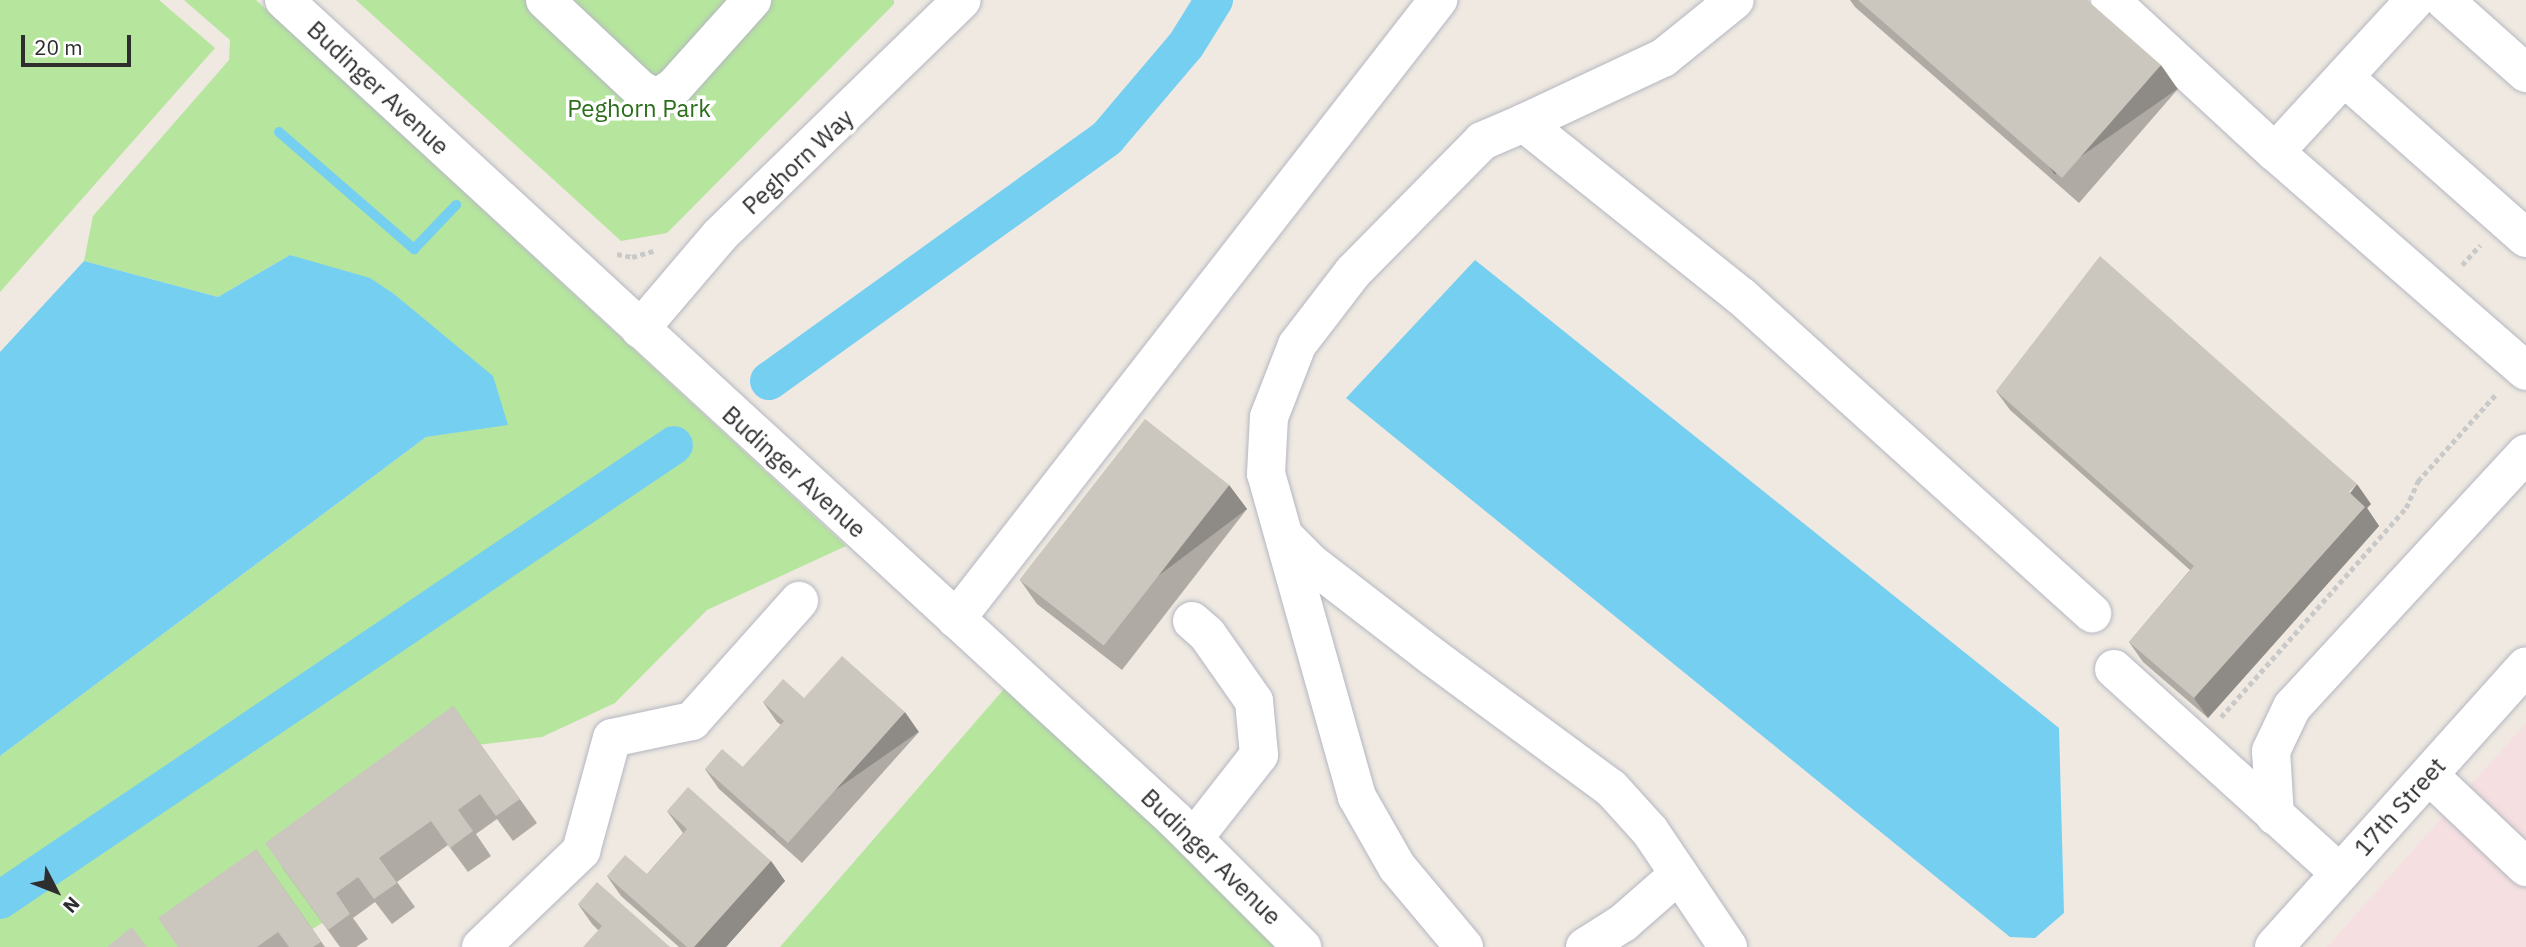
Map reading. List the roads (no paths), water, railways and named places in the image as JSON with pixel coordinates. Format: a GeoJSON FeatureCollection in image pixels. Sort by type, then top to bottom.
{"type":"FeatureCollection","features":[{"type":"Feature","properties":{"kind":"street","name":"Budinger Avenue"},"geometry":{"type":"LineString","coordinates":[[284,0],[756,439],[1194,838],[1302,947]]}},
{"type":"Feature","properties":{"kind":"street"},"geometry":{"type":"LineString","coordinates":[[545,0],[641,90],[657,98],[674,87],[752,0]]}},
{"type":"Feature","properties":{"kind":"street"},"geometry":{"type":"LineString","coordinates":[[956,619],[1007,559],[1437,0]]}},
{"type":"Feature","properties":{"kind":"street"},"geometry":{"type":"LineString","coordinates":[[1464,947],[1397,867],[1357,797],[1266,474],[1269,417],[1297,345],[1353,272],[1419,200],[1482,141],[1663,58],[1735,0]]}},
{"type":"Feature","properties":{"kind":"street"},"geometry":{"type":"LineString","coordinates":[[2110,0],[2275,152],[2526,370]]}},
{"type":"Feature","properties":{"kind":"street"},"geometry":{"type":"LineString","coordinates":[[2275,152],[2414,0]]}},
{"type":"Feature","properties":{"kind":"street"},"geometry":{"type":"LineString","coordinates":[[2444,0],[2526,73]]}},
{"type":"Feature","properties":{"kind":"street","name":"Peghorn Way"},"geometry":{"type":"LineString","coordinates":[[640,329],[720,235],[955,3]]}},
{"type":"Feature","properties":{"kind":"street"},"geometry":{"type":"LineString","coordinates":[[2344,77],[2515,228]]}},
{"type":"Feature","properties":{"kind":"street"},"geometry":{"type":"LineString","coordinates":[[1524,123],[1742,297],[2092,612]]}},
{"type":"Feature","properties":{"kind":"street"},"geometry":{"type":"LineString","coordinates":[[2275,816],[2272,751],[2292,707],[2526,453]]}},
{"type":"Feature","properties":{"kind":"street"},"geometry":{"type":"LineString","coordinates":[[1285,537],[1311,563],[1611,788],[1650,831],[1728,947]]}},
{"type":"Feature","properties":{"kind":"street"},"geometry":{"type":"LineString","coordinates":[[481,947],[581,851],[611,738],[692,721],[799,601]]}},
{"type":"Feature","properties":{"kind":"street"},"geometry":{"type":"LineString","coordinates":[[1192,621],[1254,701],[1259,755],[1194,838]]}},
{"type":"Feature","properties":{"kind":"street","name":"17th Street"},"geometry":{"type":"LineString","coordinates":[[2274,947],[2526,666]]}},
{"type":"Feature","properties":{"kind":"street"},"geometry":{"type":"LineString","coordinates":[[2114,669],[2340,873]]}},
{"type":"Feature","properties":{"kind":"street"},"geometry":{"type":"LineString","coordinates":[[2428,775],[2526,867]]}},
{"type":"Feature","properties":{"kind":"street"},"geometry":{"type":"LineString","coordinates":[[1585,947],[1623,923],[1679,874]]}},
{"type":"Feature","properties":{"kind":"water"},"geometry":{"type":"Polygon","coordinates":[[[290,255],[370,278],[394,294],[493,376],[508,425],[426,437],[0,756],[0,352],[84,261],[218,297],[290,255]]]}},
{"type":"Feature","properties":{"kind":"water"},"geometry":{"type":"Polygon","coordinates":[[[1475,260],[2059,728],[2064,913],[2035,938],[2010,937],[1346,398],[1475,260]]]}},
{"type":"Feature","properties":{"kind":"waterway"},"geometry":{"type":"LineString","coordinates":[[769,381],[1107,138],[1186,45],[1214,0]]}},
{"type":"Feature","properties":{"kind":"waterway"},"geometry":{"type":"LineString","coordinates":[[279,132],[414,249],[456,205]]}},
{"type":"Feature","properties":{"kind":"waterway"},"geometry":{"type":"LineString","coordinates":[[0,900],[674,445]]}},
{"type":"Feature","properties":{"kind":"park label","name":"Peghorn Park"},"geometry":{"type":"Point","coordinates":[639,109]}}]}
